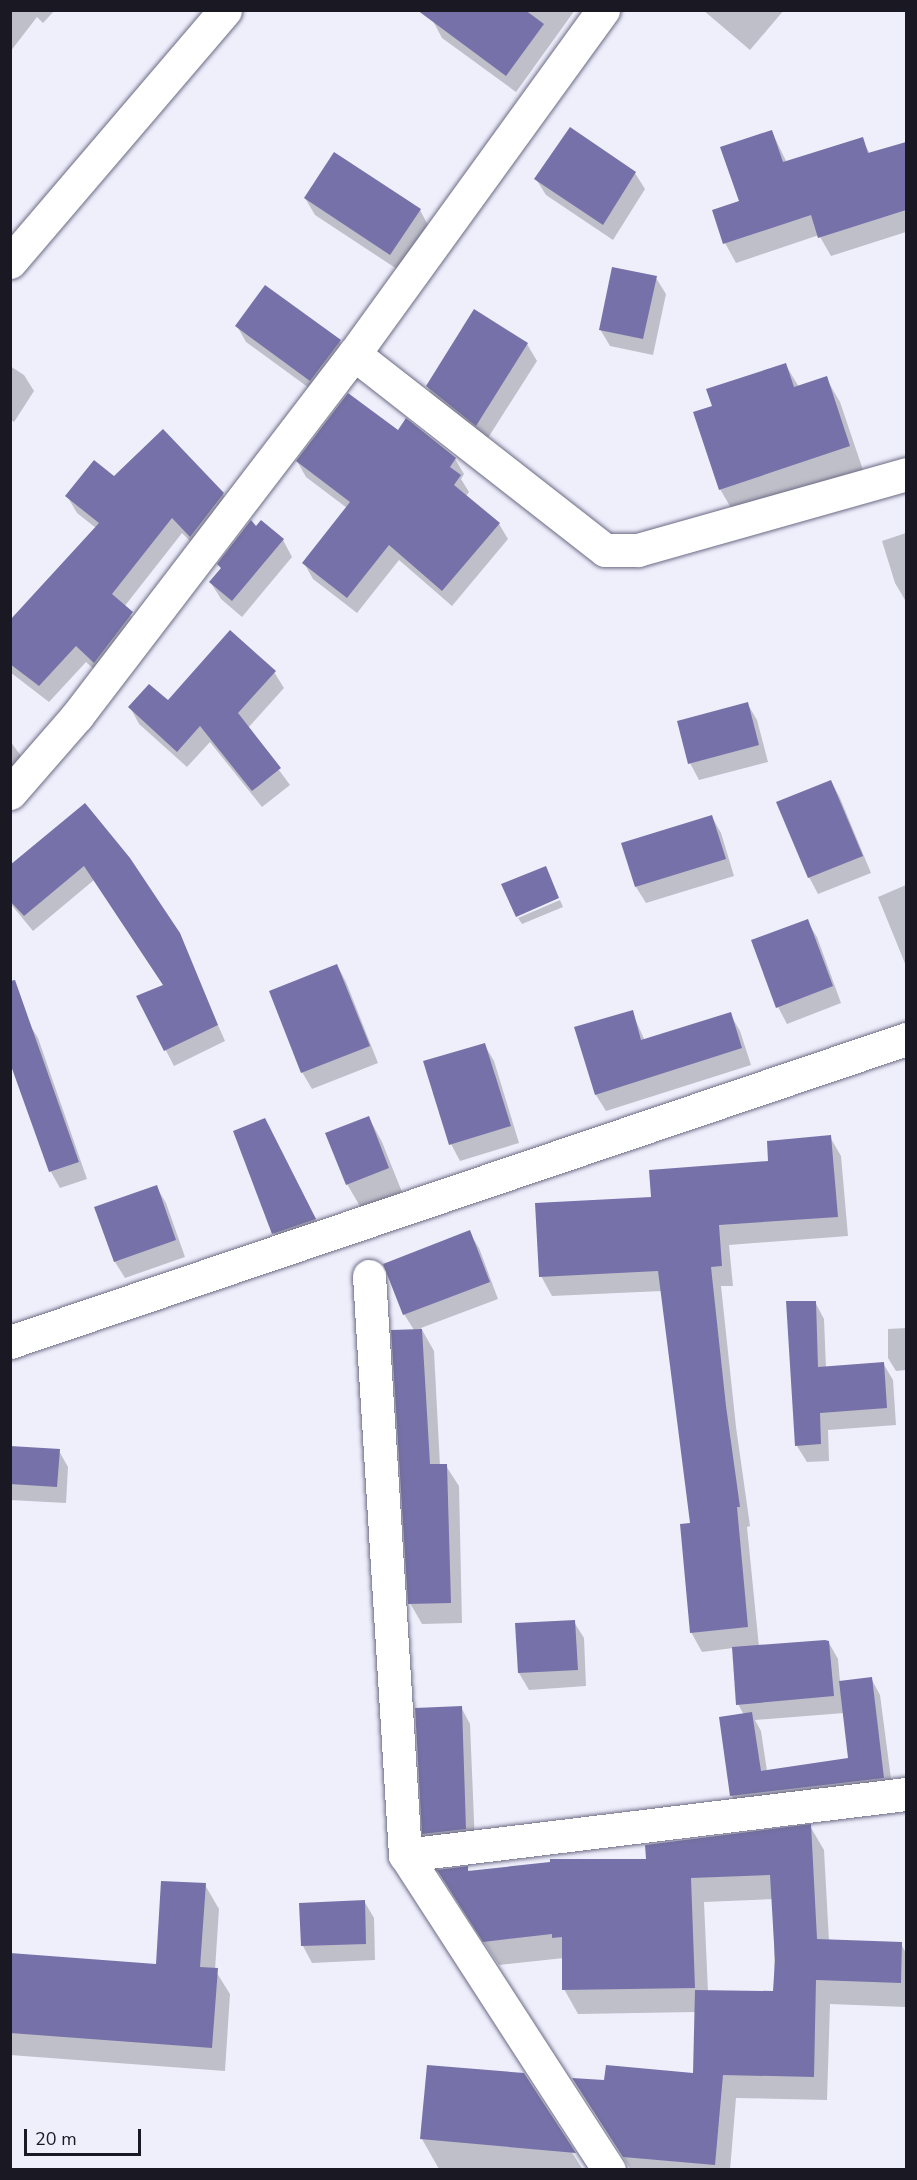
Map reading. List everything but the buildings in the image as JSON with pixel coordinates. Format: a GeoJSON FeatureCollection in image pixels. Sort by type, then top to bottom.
{"type":"FeatureCollection","features":[{"type":"Feature","properties":{"kind":"street"},"geometry":{"type":"LineString","coordinates":[[10,262],[225,10]]}},
{"type":"Feature","properties":{"kind":"street"},"geometry":{"type":"LineString","coordinates":[[10,793],[77,716],[354,354],[603,10]]}},
{"type":"Feature","properties":{"kind":"street"},"geometry":{"type":"LineString","coordinates":[[354,354],[605,550],[638,550],[906,474]]}},
{"type":"Feature","properties":{"kind":"street"},"geometry":{"type":"LineString","coordinates":[[10,1342],[906,1039]]}},
{"type":"Feature","properties":{"kind":"street"},"geometry":{"type":"LineString","coordinates":[[369,1276],[405,1855],[609,2169]]}},
{"type":"Feature","properties":{"kind":"street"},"geometry":{"type":"LineString","coordinates":[[405,1855],[906,1794]]}}]}
